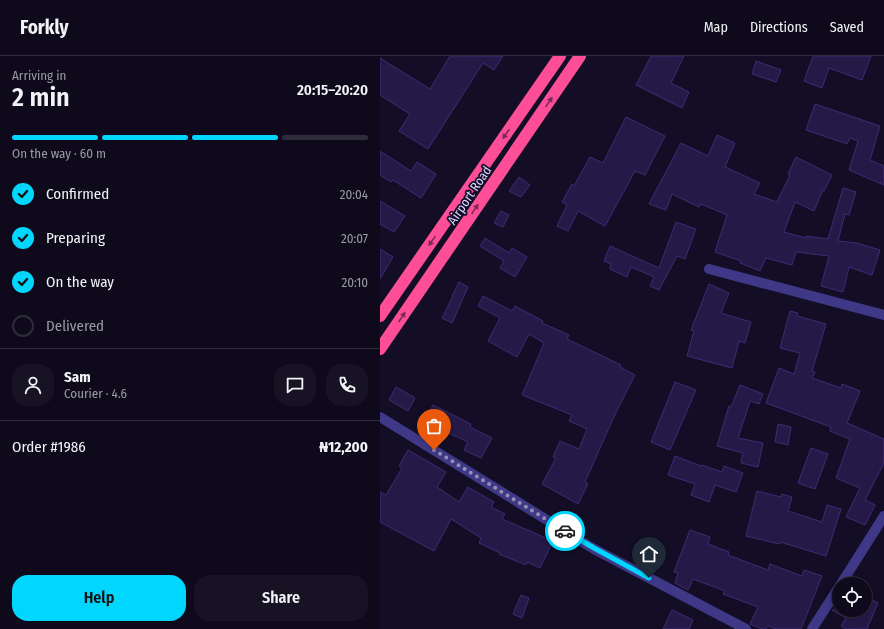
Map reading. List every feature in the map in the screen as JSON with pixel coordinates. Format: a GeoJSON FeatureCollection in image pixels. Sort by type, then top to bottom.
{"type":"FeatureCollection","features":[{"type":"Feature","properties":{"kind":"highway","name":"Airport Road"},"geometry":{"type":"LineString","coordinates":[[380,316],[560,56]]}},
{"type":"Feature","properties":{"kind":"highway","name":"Airport Road"},"geometry":{"type":"LineString","coordinates":[[380,349],[580,56]]}},
{"type":"Feature","properties":{"kind":"street"},"geometry":{"type":"LineString","coordinates":[[709,268],[884,316]]}},
{"type":"Feature","properties":{"kind":"street"},"geometry":{"type":"LineString","coordinates":[[380,417],[594,548],[746,629]]}},
{"type":"Feature","properties":{"kind":"street"},"geometry":{"type":"LineString","coordinates":[[845,577],[884,516]]}},
{"type":"Feature","properties":{"kind":"street"},"geometry":{"type":"LineString","coordinates":[[812,629],[832,598]]}},
{"type":"Feature","properties":{"kind":"building"},"geometry":{"type":"Polygon","coordinates":[[[450,56],[503,56],[494,70],[483,63],[428,149],[399,131],[410,114],[380,95],[380,58],[430,89],[450,56]]]}},
{"type":"Feature","properties":{"kind":"building"},"geometry":{"type":"Polygon","coordinates":[[[651,56],[684,56],[671,83],[689,92],[682,108],[636,85],[651,56]]]}},
{"type":"Feature","properties":{"kind":"building"},"geometry":{"type":"Polygon","coordinates":[[[813,56],[871,56],[862,80],[829,68],[822,88],[804,81],[813,56]]]}},
{"type":"Feature","properties":{"kind":"building"},"geometry":{"type":"Polygon","coordinates":[[[756,61],[781,70],[776,82],[752,74],[756,61]]]}},
{"type":"Feature","properties":{"kind":"building"},"geometry":{"type":"Polygon","coordinates":[[[815,104],[880,126],[870,160],[884,166],[884,185],[849,170],[858,141],[850,138],[847,144],[806,130],[815,104]]]}},
{"type":"Feature","properties":{"kind":"building"},"geometry":{"type":"Polygon","coordinates":[[[626,117],[665,136],[645,175],[635,171],[605,226],[578,211],[568,231],[557,226],[567,205],[562,202],[572,184],[574,186],[590,157],[603,163],[626,117]]]}},
{"type":"Feature","properties":{"kind":"building"},"geometry":{"type":"Polygon","coordinates":[[[717,135],[735,143],[725,167],[760,183],[754,194],[777,202],[790,175],[788,174],[796,157],[832,175],[824,191],[823,190],[814,211],[795,202],[784,232],[806,238],[806,236],[828,239],[843,188],[856,192],[849,215],[845,214],[838,241],[857,243],[880,250],[872,275],[849,267],[843,292],[821,286],[829,256],[796,252],[792,265],[766,258],[760,271],[740,263],[741,261],[715,252],[727,215],[701,204],[699,207],[672,194],[666,210],[649,204],[681,143],[708,156],[717,135]]]}},
{"type":"Feature","properties":{"kind":"building"},"geometry":{"type":"Polygon","coordinates":[[[380,151],[411,171],[417,162],[436,174],[421,198],[393,180],[391,182],[380,175],[380,151]]]}},
{"type":"Feature","properties":{"kind":"building"},"geometry":{"type":"Polygon","coordinates":[[[519,177],[530,185],[521,197],[509,191],[519,177]]]}},
{"type":"Feature","properties":{"kind":"building"},"geometry":{"type":"Polygon","coordinates":[[[380,201],[405,216],[394,232],[380,224],[380,201]]]}},
{"type":"Feature","properties":{"kind":"building"},"geometry":{"type":"Polygon","coordinates":[[[501,211],[509,215],[503,227],[494,223],[501,211]]]}},
{"type":"Feature","properties":{"kind":"building"},"geometry":{"type":"Polygon","coordinates":[[[676,222],[696,229],[685,259],[677,256],[659,290],[650,286],[654,277],[631,267],[627,277],[610,269],[611,264],[604,261],[610,246],[659,268],[676,222]]]}},
{"type":"Feature","properties":{"kind":"building"},"geometry":{"type":"Polygon","coordinates":[[[485,238],[509,253],[512,248],[527,257],[515,277],[500,268],[504,261],[480,246],[485,238]]]}},
{"type":"Feature","properties":{"kind":"building"},"geometry":{"type":"Polygon","coordinates":[[[380,249],[393,257],[380,279],[380,249]]]}},
{"type":"Feature","properties":{"kind":"building"},"geometry":{"type":"Polygon","coordinates":[[[459,282],[468,287],[452,323],[442,318],[459,282]]]}},
{"type":"Feature","properties":{"kind":"building"},"geometry":{"type":"Polygon","coordinates":[[[709,284],[729,293],[721,313],[751,322],[745,343],[739,341],[732,368],[687,356],[694,331],[691,330],[709,284]]]}},
{"type":"Feature","properties":{"kind":"building"},"geometry":{"type":"Polygon","coordinates":[[[483,296],[512,311],[515,306],[543,321],[542,323],[569,335],[567,339],[621,365],[620,367],[635,375],[617,410],[585,482],[588,484],[578,504],[542,484],[556,458],[553,457],[560,441],[579,449],[587,429],[569,421],[572,415],[522,395],[544,343],[529,334],[517,357],[488,341],[500,318],[478,306],[483,296]]]}},
{"type":"Feature","properties":{"kind":"building"},"geometry":{"type":"Polygon","coordinates":[[[790,311],[798,313],[797,316],[826,324],[812,371],[815,372],[812,378],[841,388],[842,384],[860,391],[847,423],[884,439],[884,463],[865,500],[875,505],[865,525],[846,517],[860,488],[836,478],[850,439],[830,431],[831,427],[766,403],[779,368],[794,374],[800,353],[780,348],[790,311]]]}},
{"type":"Feature","properties":{"kind":"building"},"geometry":{"type":"Polygon","coordinates":[[[675,382],[696,390],[670,450],[651,442],[675,382]]]}},
{"type":"Feature","properties":{"kind":"building"},"geometry":{"type":"Polygon","coordinates":[[[740,385],[763,394],[759,404],[750,401],[738,438],[763,443],[758,467],[741,463],[743,453],[717,446],[729,406],[731,407],[740,385]]]}},
{"type":"Feature","properties":{"kind":"building"},"geometry":{"type":"Polygon","coordinates":[[[396,387],[415,398],[408,411],[389,400],[396,387]]]}},
{"type":"Feature","properties":{"kind":"building"},"geometry":{"type":"Polygon","coordinates":[[[433,405],[471,424],[470,427],[492,438],[481,458],[464,450],[468,442],[425,422],[433,405]]]}},
{"type":"Feature","properties":{"kind":"building"},"geometry":{"type":"Polygon","coordinates":[[[778,424],[791,427],[788,445],[775,442],[778,424]]]}},
{"type":"Feature","properties":{"kind":"building"},"geometry":{"type":"Polygon","coordinates":[[[811,448],[828,454],[815,489],[798,483],[811,448]]]}},
{"type":"Feature","properties":{"kind":"building"},"geometry":{"type":"Polygon","coordinates":[[[408,450],[446,472],[437,487],[459,502],[468,487],[494,502],[491,507],[505,514],[502,519],[553,541],[540,568],[527,562],[526,565],[499,554],[500,553],[479,543],[481,538],[451,519],[434,551],[380,522],[380,492],[386,495],[402,468],[399,466],[408,450]]]}},
{"type":"Feature","properties":{"kind":"building"},"geometry":{"type":"Polygon","coordinates":[[[675,456],[722,472],[724,466],[743,473],[736,492],[715,485],[709,502],[691,495],[695,484],[668,475],[675,456]]]}},
{"type":"Feature","properties":{"kind":"building"},"geometry":{"type":"Polygon","coordinates":[[[757,491],[781,497],[782,494],[792,497],[788,511],[822,522],[827,505],[841,509],[826,556],[780,542],[779,544],[746,536],[757,491]]]}},
{"type":"Feature","properties":{"kind":"building"},"geometry":{"type":"Polygon","coordinates":[[[690,530],[710,537],[708,544],[729,552],[728,555],[768,570],[770,564],[802,576],[804,570],[822,576],[801,629],[776,629],[768,626],[766,629],[762,629],[750,624],[758,607],[723,594],[725,591],[693,579],[688,590],[675,583],[678,573],[674,572],[690,530]]]}},
{"type":"Feature","properties":{"kind":"building"},"geometry":{"type":"Polygon","coordinates":[[[521,595],[529,598],[522,618],[513,614],[521,595]]]}},
{"type":"Feature","properties":{"kind":"building"},"geometry":{"type":"Polygon","coordinates":[[[872,600],[878,603],[867,629],[846,629],[841,626],[846,618],[844,617],[872,617],[872,600]]]}},
{"type":"Feature","properties":{"kind":"building"},"geometry":{"type":"Polygon","coordinates":[[[672,610],[693,620],[689,629],[663,629],[672,610]]]}},
{"type":"Feature","properties":{"kind":"way so far"},"geometry":{"type":"LineString","coordinates":[[434,450],[565,531]]}},
{"type":"Feature","properties":{"kind":"route"},"geometry":{"type":"LineString","coordinates":[[565,531],[649,578]]}}]}
